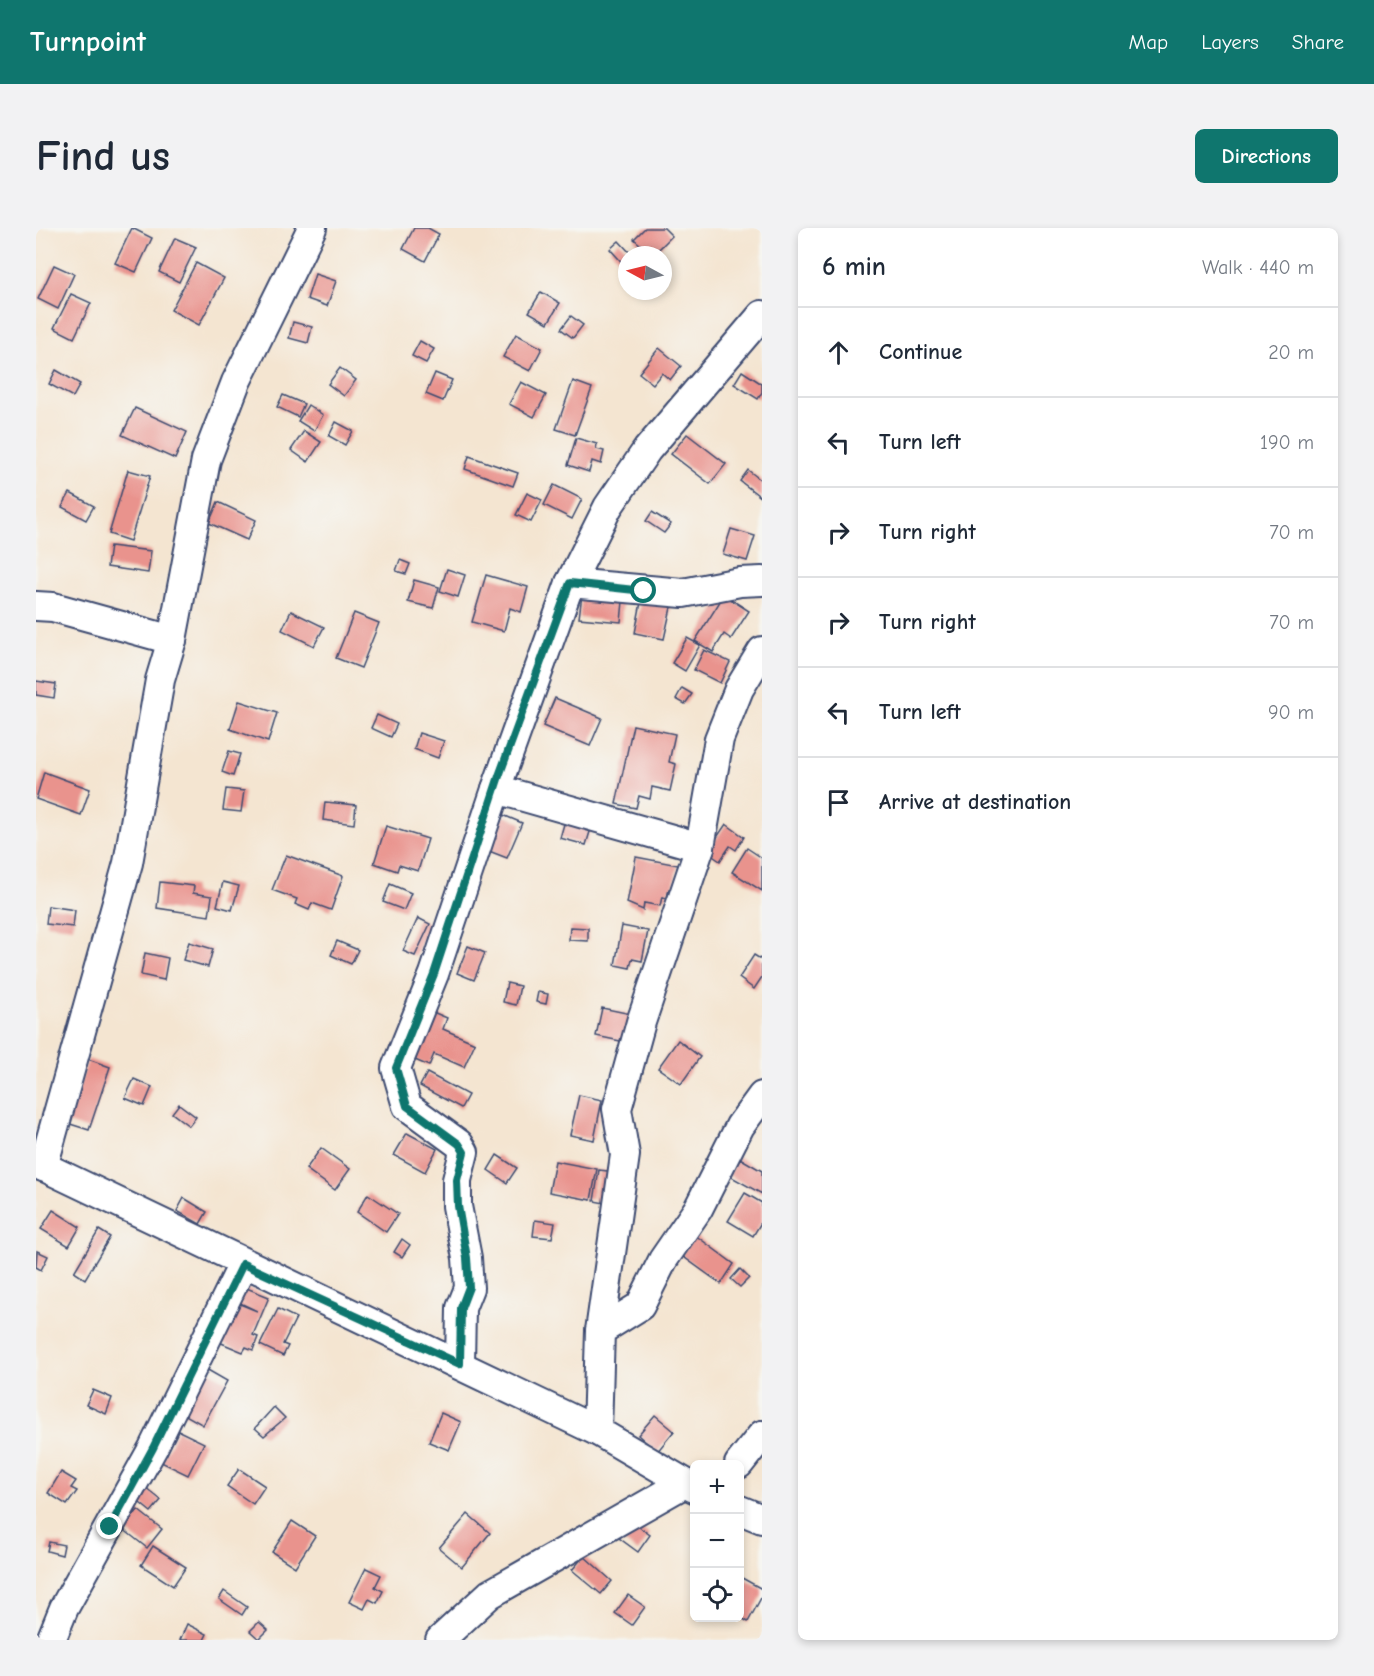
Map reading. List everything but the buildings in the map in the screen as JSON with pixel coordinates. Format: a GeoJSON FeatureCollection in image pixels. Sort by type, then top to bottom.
{"type":"FeatureCollection","features":[{"type":"Feature","properties":{"kind":"street"},"geometry":{"type":"LineString","coordinates":[[312,228],[236,382],[206,460],[172,640],[160,680],[128,863],[39,1165],[597,1431],[690,1486]]}},
{"type":"Feature","properties":{"kind":"street"},"geometry":{"type":"LineString","coordinates":[[460,1364],[461,1308],[469,1287],[467,1258],[458,1206],[457,1180],[464,1152],[459,1144],[407,1106],[396,1068],[434,974],[495,789],[570,583],[608,507],[647,450],[762,315]]}},
{"type":"Feature","properties":{"kind":"street"},"geometry":{"type":"LineString","coordinates":[[570,583],[683,593],[740,582],[762,581]]}},
{"type":"Feature","properties":{"kind":"street"},"geometry":{"type":"LineString","coordinates":[[36,606],[53,608],[172,640]]}},
{"type":"Feature","properties":{"kind":"street"},"geometry":{"type":"LineString","coordinates":[[597,1431],[600,1331],[625,1155],[617,1109],[641,1022],[700,847],[719,739],[739,689],[762,651]]}},
{"type":"Feature","properties":{"kind":"street"},"geometry":{"type":"LineString","coordinates":[[495,789],[700,847]]}},
{"type":"Feature","properties":{"kind":"street"},"geometry":{"type":"LineString","coordinates":[[600,1331],[640,1306],[663,1260],[698,1209],[740,1126],[762,1096]]}},
{"type":"Feature","properties":{"kind":"street"},"geometry":{"type":"LineString","coordinates":[[51,1640],[64,1608],[153,1448],[243,1264]]}},
{"type":"Feature","properties":{"kind":"street"},"geometry":{"type":"LineString","coordinates":[[742,1460],[762,1435]]}},
{"type":"Feature","properties":{"kind":"street"},"geometry":{"type":"LineString","coordinates":[[440,1640],[490,1594],[690,1486]]}},
{"type":"Feature","properties":{"kind":"street"},"geometry":{"type":"LineString","coordinates":[[744,1512],[762,1519]]}},
{"type":"Feature","properties":{"kind":"route"},"geometry":{"type":"LineString","coordinates":[[110,1527],[186,1383],[243,1264],[460,1364],[461,1308],[469,1287],[467,1258],[458,1206],[457,1180],[464,1152],[459,1144],[407,1106],[396,1068],[434,974],[499,776],[570,583],[644,591]]}}]}
